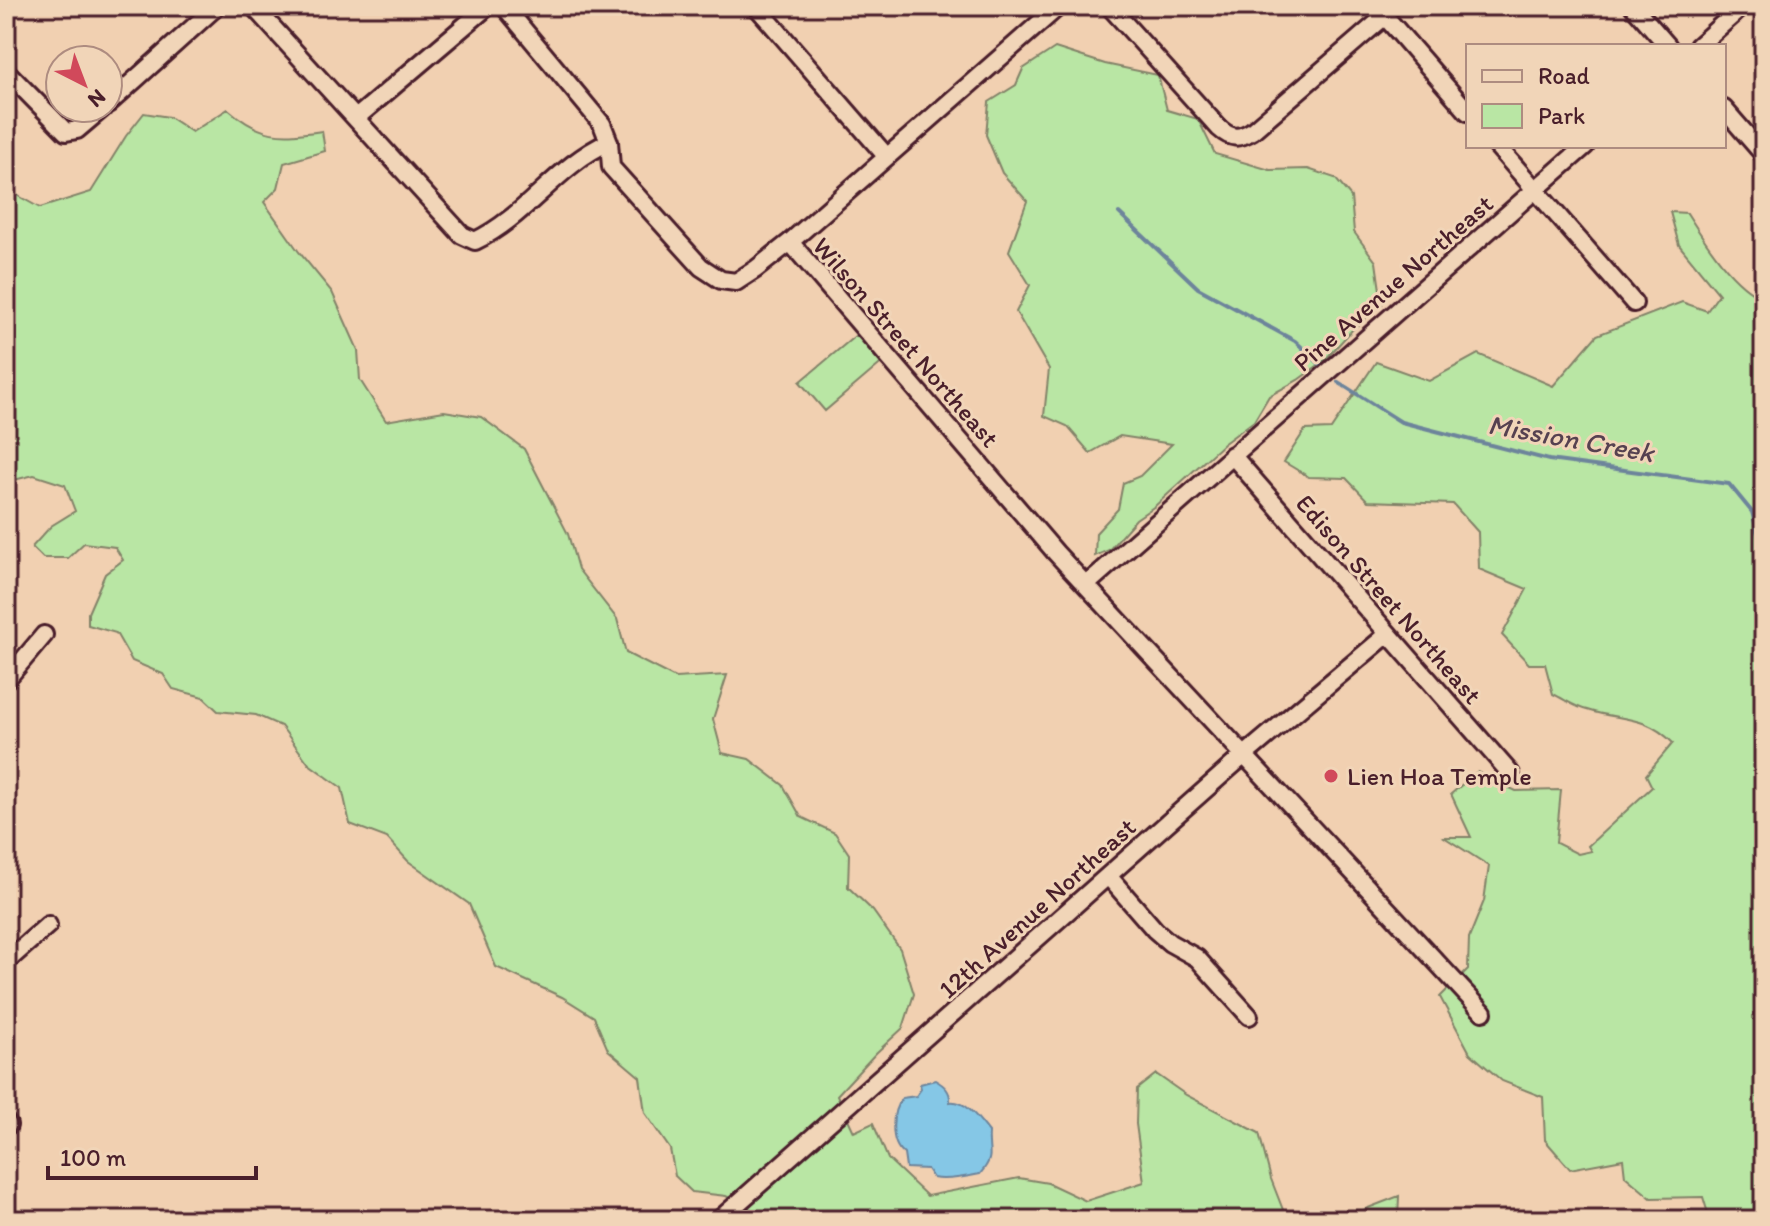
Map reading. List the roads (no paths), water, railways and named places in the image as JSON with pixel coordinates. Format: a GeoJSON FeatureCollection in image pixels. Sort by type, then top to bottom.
{"type":"FeatureCollection","features":[{"type":"Feature","properties":{"kind":"street"},"geometry":{"type":"LineString","coordinates":[[124,90],[217,6]]}},
{"type":"Feature","properties":{"kind":"street"},"geometry":{"type":"LineString","coordinates":[[253,6],[462,235],[475,241],[489,235],[508,220],[573,163],[609,142]]}},
{"type":"Feature","properties":{"kind":"street"},"geometry":{"type":"LineString","coordinates":[[356,118],[488,6]]}},
{"type":"Feature","properties":{"kind":"street","name":"Wilson Street Northeast"},"geometry":{"type":"LineString","coordinates":[[504,6],[602,124],[609,142],[611,167],[701,267],[721,280],[736,282],[790,242],[1091,591],[1483,1012]]}},
{"type":"Feature","properties":{"kind":"street"},"geometry":{"type":"LineString","coordinates":[[756,6],[887,157]]}},
{"type":"Feature","properties":{"kind":"street"},"geometry":{"type":"LineString","coordinates":[[790,242],[1059,6]]}},
{"type":"Feature","properties":{"kind":"street"},"geometry":{"type":"LineString","coordinates":[[1109,6],[1228,136],[1240,138],[1252,131],[1380,11],[1466,110]]}},
{"type":"Feature","properties":{"kind":"street"},"geometry":{"type":"LineString","coordinates":[[1633,6],[1666,44]]}},
{"type":"Feature","properties":{"kind":"street"},"geometry":{"type":"LineString","coordinates":[[1700,44],[1743,6]]}},
{"type":"Feature","properties":{"kind":"street"},"geometry":{"type":"LineString","coordinates":[[6,71],[44,112]]}},
{"type":"Feature","properties":{"kind":"street"},"geometry":{"type":"LineString","coordinates":[[1726,111],[1764,155]]}},
{"type":"Feature","properties":{"kind":"street"},"geometry":{"type":"LineString","coordinates":[[55,124],[66,132],[77,130],[84,124]]}},
{"type":"Feature","properties":{"kind":"street"},"geometry":{"type":"LineString","coordinates":[[1499,148],[1634,303]]}},
{"type":"Feature","properties":{"kind":"street","name":"Pine Avenue Northeast"},"geometry":{"type":"LineString","coordinates":[[1091,591],[1232,455],[1583,148]]}},
{"type":"Feature","properties":{"kind":"street","name":"Edison Street Northeast"},"geometry":{"type":"LineString","coordinates":[[1232,455],[1511,774]]}},
{"type":"Feature","properties":{"kind":"street","name":"12th Avenue Northeast"},"geometry":{"type":"LineString","coordinates":[[719,1220],[1234,764],[1388,634]]}},
{"type":"Feature","properties":{"kind":"street"},"geometry":{"type":"LineString","coordinates":[[6,680],[44,635]]}},
{"type":"Feature","properties":{"kind":"street"},"geometry":{"type":"LineString","coordinates":[[1109,877],[1155,930],[1170,943],[1197,958],[1249,1016]]}},
{"type":"Feature","properties":{"kind":"street"},"geometry":{"type":"LineString","coordinates":[[6,962],[48,925]]}},
{"type":"Feature","properties":{"kind":"water"},"geometry":{"type":"Polygon","coordinates":[[[935,1080],[946,1089],[950,1102],[967,1107],[989,1132],[989,1158],[980,1174],[938,1179],[933,1178],[927,1169],[906,1168],[893,1127],[898,1104],[902,1098],[916,1096],[921,1089],[920,1084],[935,1080]]]}},
{"type":"Feature","properties":{"kind":"waterway","name":"Mission Creek"},"geometry":{"type":"LineString","coordinates":[[1119,213],[1198,288],[1295,341],[1322,366]]}},
{"type":"Feature","properties":{"kind":"waterway","name":"Mission Creek"},"geometry":{"type":"LineString","coordinates":[[1338,382],[1401,422],[1549,460],[1729,484],[1752,512],[1764,556]]}},
{"type":"Feature","properties":{"kind":"place","name":"Lien Hoa Temple"},"geometry":{"type":"Point","coordinates":[1331,776]}}]}
